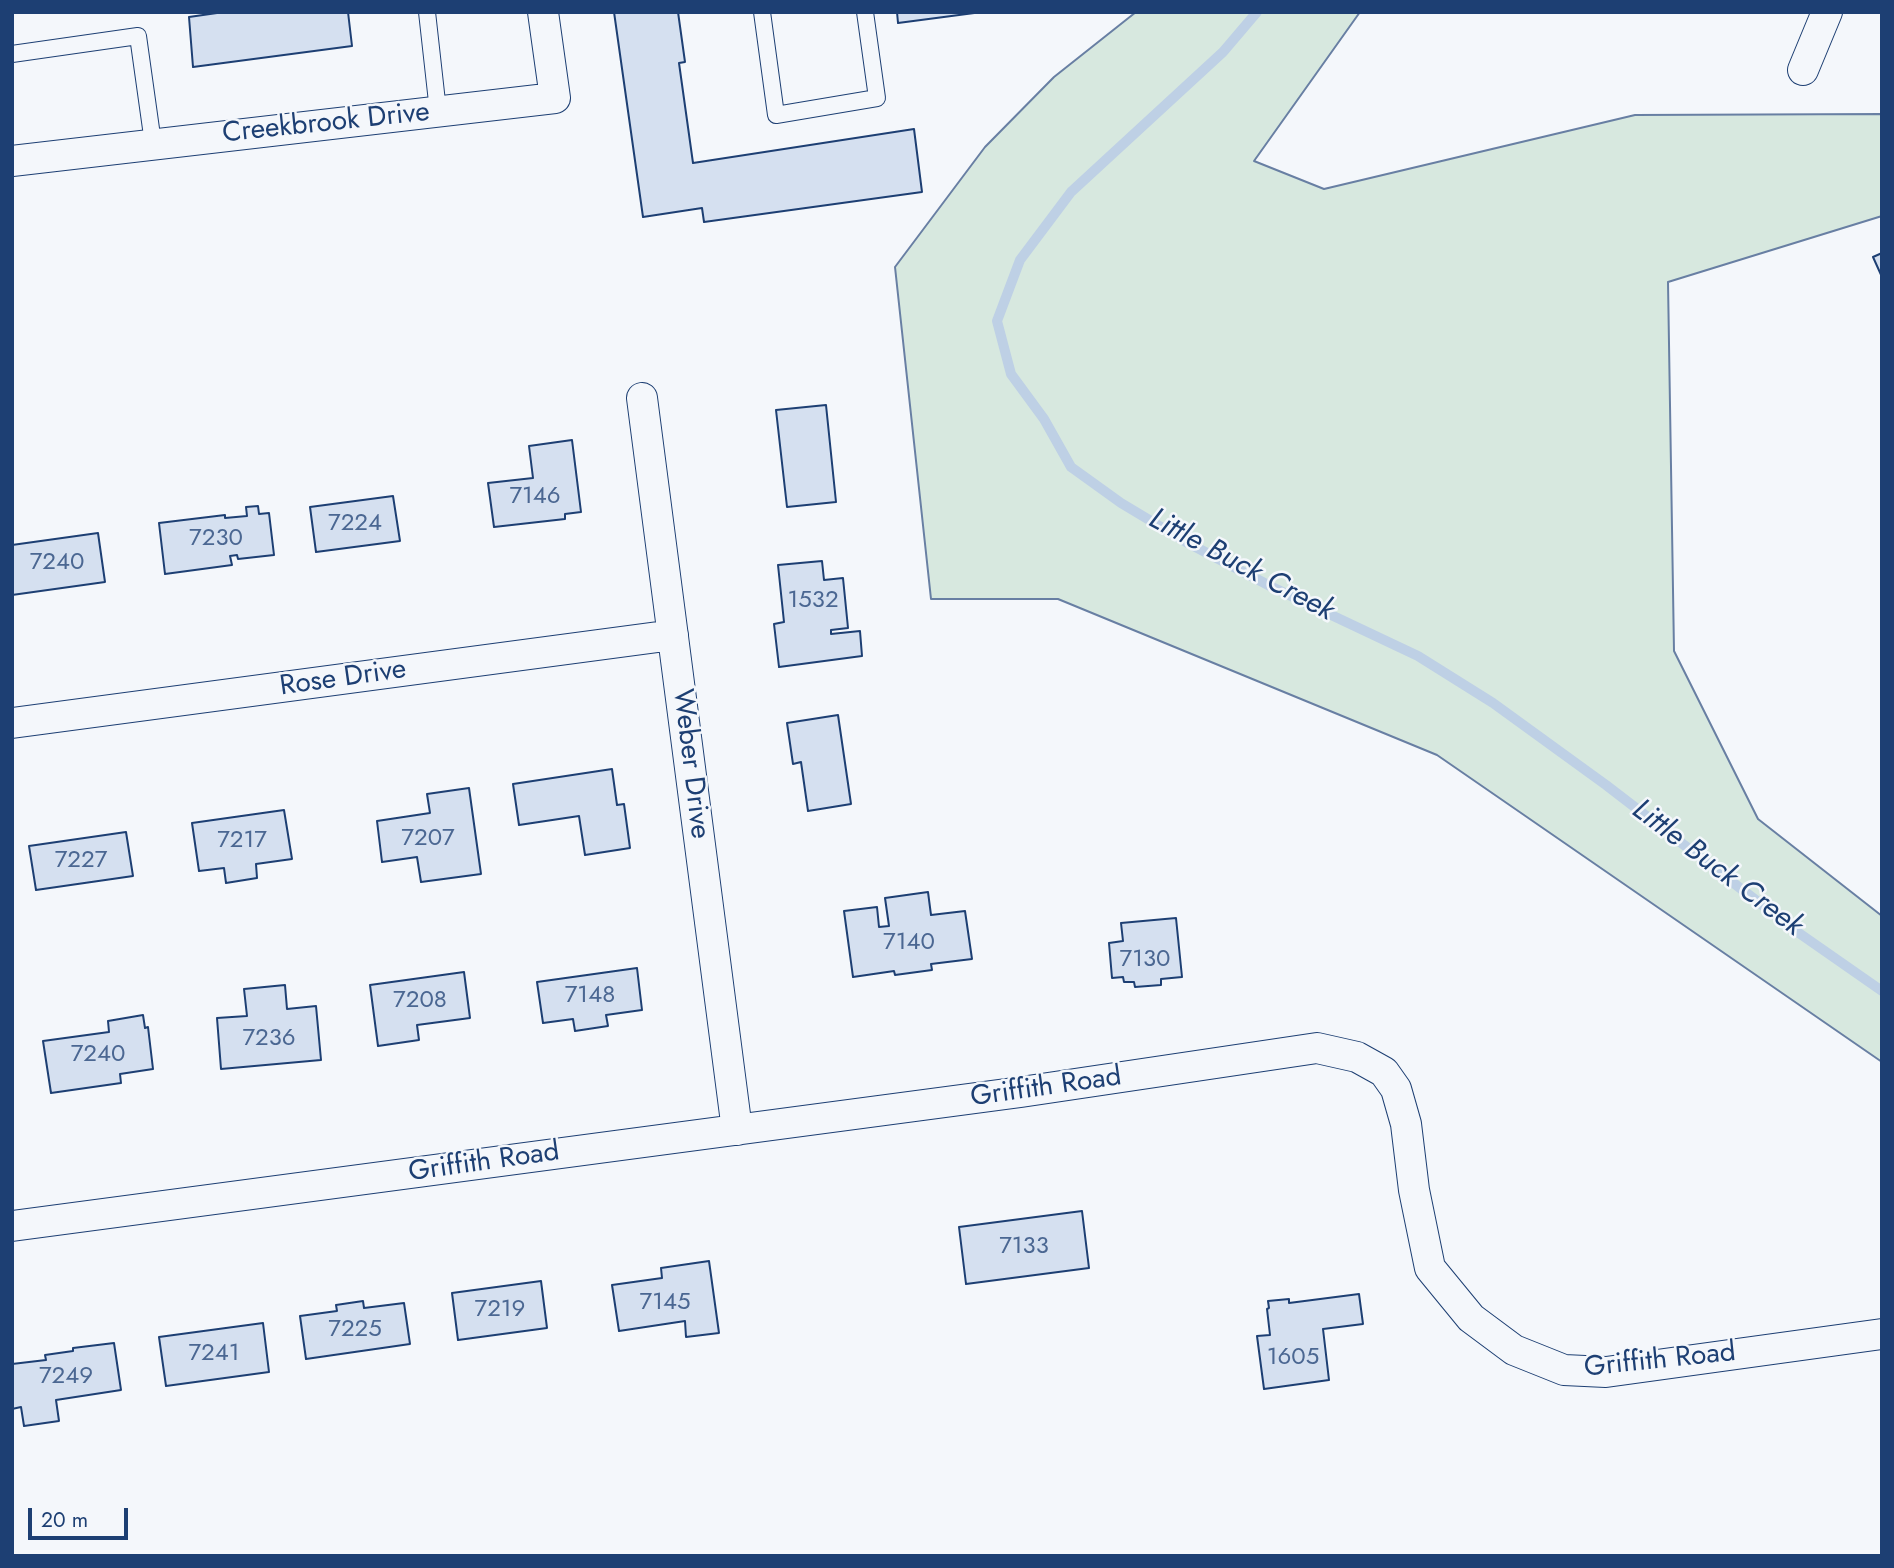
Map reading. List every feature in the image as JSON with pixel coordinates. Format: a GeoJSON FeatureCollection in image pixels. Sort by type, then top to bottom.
{"type":"FeatureCollection","features":[{"type":"Feature","properties":{"kind":"street","name":"Creekbrook Drive"},"geometry":{"type":"LineString","coordinates":[[12,161],[555,98],[543,12]]}},
{"type":"Feature","properties":{"kind":"street"},"geometry":{"type":"LineString","coordinates":[[1803,70],[1827,12]]}},
{"type":"Feature","properties":{"kind":"street","name":"Weber Drive"},"geometry":{"type":"LineString","coordinates":[[642,398],[737,1130]]}},
{"type":"Feature","properties":{"kind":"street","name":"Rose Drive"},"geometry":{"type":"LineString","coordinates":[[12,723],[673,635]]}},
{"type":"Feature","properties":{"kind":"street","name":"Griffith Road"},"geometry":{"type":"LineString","coordinates":[[12,1226],[1021,1092],[1317,1048],[1357,1057],[1384,1072],[1396,1089],[1406,1124],[1414,1190],[1430,1268],[1471,1318],[1514,1350],[1564,1370],[1606,1372],[1882,1334]]}},
{"type":"Feature","properties":{"kind":"lane"},"geometry":{"type":"LineString","coordinates":[[427,12],[438,111]]}},
{"type":"Feature","properties":{"kind":"lane"},"geometry":{"type":"LineString","coordinates":[[762,12],[776,115],[877,98],[865,12]]}},
{"type":"Feature","properties":{"kind":"lane"},"geometry":{"type":"LineString","coordinates":[[12,54],[138,36],[153,143]]}},
{"type":"Feature","properties":{"kind":"shaded area"},"geometry":{"type":"Polygon","coordinates":[[[1136,12],[1360,12],[1254,161],[1324,189],[1635,115],[1882,114],[1882,216],[1668,282],[1674,651],[1758,819],[1882,916],[1882,1062],[1437,755],[1058,599],[931,599],[895,267],[985,147],[1054,77],[1136,12]]]}},
{"type":"Feature","properties":{"kind":"building"},"geometry":{"type":"Polygon","coordinates":[[[224,12],[348,12],[352,46],[193,67],[189,17],[224,12]]]}},
{"type":"Feature","properties":{"kind":"building"},"geometry":{"type":"Polygon","coordinates":[[[614,12],[678,12],[685,62],[679,63],[693,163],[914,129],[922,192],[704,222],[702,208],[643,217],[614,12]]]}},
{"type":"Feature","properties":{"kind":"building"},"geometry":{"type":"Polygon","coordinates":[[[897,12],[982,12],[898,23],[897,12]]]}},
{"type":"Feature","properties":{"kind":"building"},"geometry":{"type":"Polygon","coordinates":[[[1882,253],[1882,277],[1873,257],[1882,253]]]}},
{"type":"Feature","properties":{"kind":"building"},"geometry":{"type":"Polygon","coordinates":[[[826,405],[836,502],[787,507],[776,410],[826,405]]]}},
{"type":"Feature","properties":{"kind":"building"},"geometry":{"type":"Polygon","coordinates":[[[572,440],[581,512],[565,514],[565,519],[494,527],[488,483],[533,478],[529,446],[572,440]]]}},
{"type":"Feature","properties":{"kind":"building"},"geometry":{"type":"Polygon","coordinates":[[[393,496],[400,541],[316,552],[310,507],[393,496]]]}},
{"type":"Feature","properties":{"kind":"building"},"geometry":{"type":"Polygon","coordinates":[[[258,506],[259,514],[269,513],[274,555],[238,559],[237,555],[230,556],[232,565],[165,574],[159,523],[225,515],[225,518],[247,516],[246,507],[258,506]]]}},
{"type":"Feature","properties":{"kind":"building"},"geometry":{"type":"Polygon","coordinates":[[[98,533],[105,582],[12,595],[12,545],[98,533]]]}},
{"type":"Feature","properties":{"kind":"building"},"geometry":{"type":"Polygon","coordinates":[[[822,561],[824,580],[843,578],[848,628],[831,630],[831,634],[860,631],[862,656],[779,667],[774,624],[784,622],[778,565],[822,561]]]}},
{"type":"Feature","properties":{"kind":"building"},"geometry":{"type":"Polygon","coordinates":[[[838,715],[851,804],[808,811],[801,762],[793,764],[787,723],[838,715]]]}},
{"type":"Feature","properties":{"kind":"building"},"geometry":{"type":"Polygon","coordinates":[[[612,769],[617,805],[624,804],[630,848],[585,855],[579,816],[519,825],[513,784],[612,769]]]}},
{"type":"Feature","properties":{"kind":"building"},"geometry":{"type":"Polygon","coordinates":[[[469,788],[481,874],[421,882],[417,857],[382,862],[377,821],[430,813],[427,794],[469,788]]]}},
{"type":"Feature","properties":{"kind":"building"},"geometry":{"type":"Polygon","coordinates":[[[284,810],[292,859],[256,864],[257,878],[226,883],[224,868],[199,871],[192,823],[284,810]]]}},
{"type":"Feature","properties":{"kind":"building"},"geometry":{"type":"Polygon","coordinates":[[[126,832],[133,876],[36,890],[29,846],[126,832]]]}},
{"type":"Feature","properties":{"kind":"building"},"geometry":{"type":"Polygon","coordinates":[[[928,892],[931,915],[965,911],[972,959],[931,964],[932,970],[895,975],[894,971],[853,977],[844,911],[877,907],[879,927],[889,926],[885,898],[928,892]]]}},
{"type":"Feature","properties":{"kind":"building"},"geometry":{"type":"Polygon","coordinates":[[[1176,918],[1182,977],[1161,979],[1161,985],[1135,987],[1134,982],[1124,982],[1123,977],[1112,978],[1109,943],[1123,941],[1121,923],[1176,918]]]}},
{"type":"Feature","properties":{"kind":"building"},"geometry":{"type":"Polygon","coordinates":[[[637,968],[642,1010],[606,1015],[608,1026],[575,1031],[573,1019],[543,1023],[537,982],[637,968]]]}},
{"type":"Feature","properties":{"kind":"building"},"geometry":{"type":"Polygon","coordinates":[[[464,972],[470,1018],[417,1025],[419,1040],[378,1046],[370,985],[464,972]]]}},
{"type":"Feature","properties":{"kind":"building"},"geometry":{"type":"Polygon","coordinates":[[[285,985],[287,1009],[316,1006],[321,1060],[221,1069],[217,1018],[247,1016],[244,989],[285,985]]]}},
{"type":"Feature","properties":{"kind":"building"},"geometry":{"type":"Polygon","coordinates":[[[143,1015],[145,1028],[148,1027],[153,1069],[120,1074],[121,1083],[51,1093],[43,1041],[109,1032],[108,1021],[143,1015]]]}},
{"type":"Feature","properties":{"kind":"building"},"geometry":{"type":"Polygon","coordinates":[[[1082,1211],[1089,1268],[966,1284],[959,1227],[1082,1211]]]}},
{"type":"Feature","properties":{"kind":"building"},"geometry":{"type":"Polygon","coordinates":[[[709,1261],[719,1333],[686,1337],[685,1321],[619,1331],[612,1285],[662,1278],[661,1268],[709,1261]]]}},
{"type":"Feature","properties":{"kind":"building"},"geometry":{"type":"Polygon","coordinates":[[[541,1281],[547,1328],[458,1340],[452,1293],[541,1281]]]}},
{"type":"Feature","properties":{"kind":"building"},"geometry":{"type":"Polygon","coordinates":[[[1359,1294],[1363,1324],[1323,1329],[1329,1380],[1264,1389],[1257,1336],[1270,1335],[1268,1301],[1289,1299],[1289,1303],[1359,1294]]]}},
{"type":"Feature","properties":{"kind":"building"},"geometry":{"type":"Polygon","coordinates":[[[363,1301],[364,1308],[404,1303],[410,1344],[306,1359],[300,1316],[337,1311],[336,1305],[363,1301]]]}},
{"type":"Feature","properties":{"kind":"building"},"geometry":{"type":"Polygon","coordinates":[[[263,1323],[269,1372],[166,1386],[159,1337],[263,1323]]]}},
{"type":"Feature","properties":{"kind":"building"},"geometry":{"type":"Polygon","coordinates":[[[114,1343],[121,1390],[56,1400],[59,1421],[24,1426],[21,1407],[12,1409],[12,1364],[46,1360],[45,1355],[73,1351],[73,1348],[114,1343]]]}},
{"type":"Feature","properties":{"kind":"waterway","name":"Little Buck Creek"},"geometry":{"type":"LineString","coordinates":[[1257,12],[1223,52],[1071,192],[1020,260],[997,321],[1011,374],[1044,419],[1071,467],[1121,503],[1186,542],[1272,587],[1418,656],[1493,703],[1606,785],[1796,931],[1882,991]]}}]}
